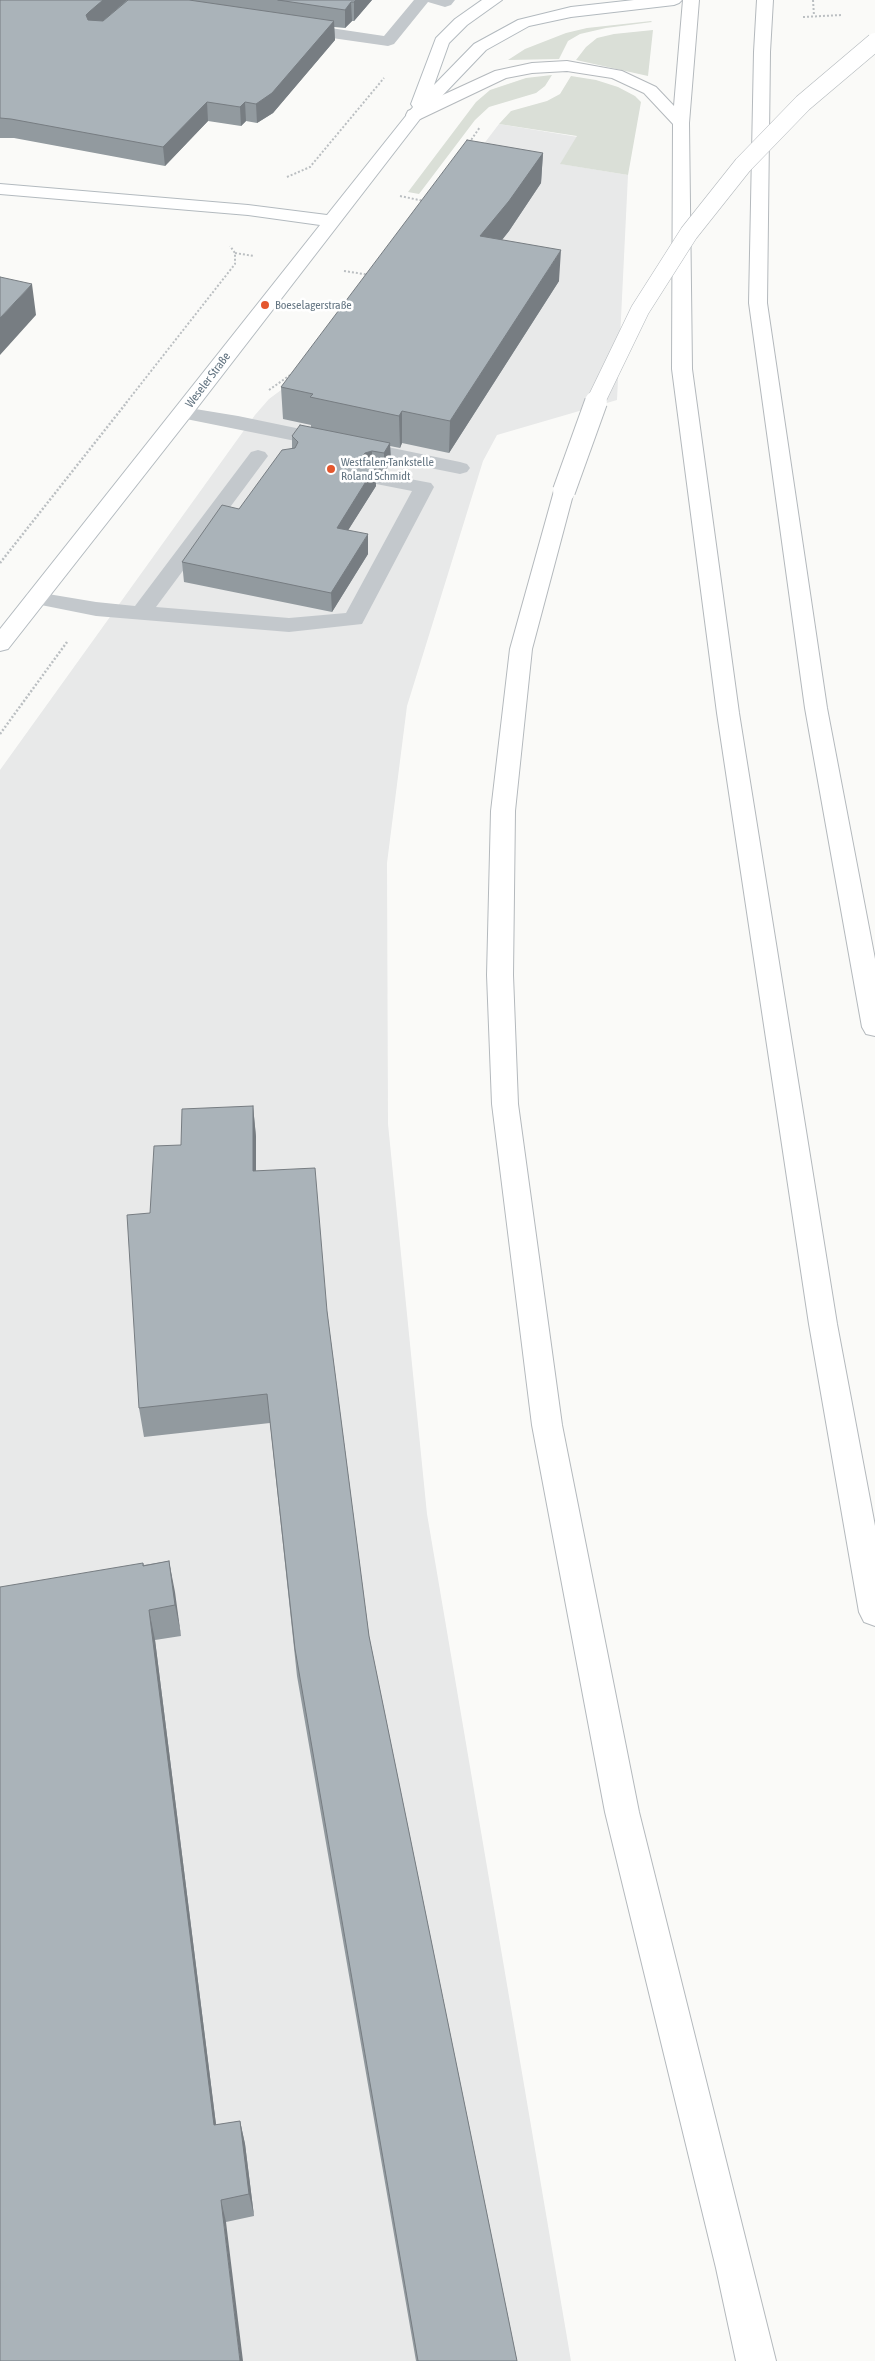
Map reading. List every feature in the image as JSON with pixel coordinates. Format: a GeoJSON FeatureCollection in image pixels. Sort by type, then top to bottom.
{"type":"FeatureCollection","features":[{"type":"Feature","properties":{"kind":"main road","name":"Weseler Straße"},"geometry":{"type":"LineString","coordinates":[[0,644],[183,413],[414,115],[480,47],[517,26],[570,12],[674,0]]}},
{"type":"Feature","properties":{"kind":"main road"},"geometry":{"type":"LineString","coordinates":[[691,0],[681,123],[684,379],[732,743],[822,1314],[875,1612]]}},
{"type":"Feature","properties":{"kind":"main road"},"geometry":{"type":"LineString","coordinates":[[765,0],[762,52],[758,303],[816,708],[875,1027]]}},
{"type":"Feature","properties":{"kind":"main road","name":"Weseler Straße"},"geometry":{"type":"LineString","coordinates":[[414,115],[442,41],[461,22],[487,2]]}},
{"type":"Feature","properties":{"kind":"main road"},"geometry":{"type":"LineString","coordinates":[[756,2361],[731,2249],[622,1812],[547,1425],[505,1104],[500,975],[503,811],[521,649],[564,492],[598,396],[640,310],[689,233],[744,165],[796,110],[875,42]]}},
{"type":"Feature","properties":{"kind":"main road"},"geometry":{"type":"LineString","coordinates":[[414,115],[501,74],[532,68],[567,66],[616,74],[650,90],[681,123]]}},
{"type":"Feature","properties":{"kind":"main road"},"geometry":{"type":"LineString","coordinates":[[0,189],[248,210],[333,221]]}},
{"type":"Feature","properties":{"kind":"lane"},"geometry":{"type":"LineString","coordinates":[[281,26],[388,41],[422,0]]}},
{"type":"Feature","properties":{"kind":"lane"},"geometry":{"type":"LineString","coordinates":[[435,0],[445,2],[447,0]]}},
{"type":"Feature","properties":{"kind":"lane"},"geometry":{"type":"LineString","coordinates":[[183,413],[460,468]]}},
{"type":"Feature","properties":{"kind":"lane"},"geometry":{"type":"LineString","coordinates":[[141,612],[266,458],[280,431]]}},
{"type":"Feature","properties":{"kind":"lane"},"geometry":{"type":"LineString","coordinates":[[36,598],[96,609],[290,625],[354,619],[424,487],[373,478]]}},
{"type":"Feature","properties":{"kind":"path"},"geometry":{"type":"LineString","coordinates":[[812,0],[814,16]]}},
{"type":"Feature","properties":{"kind":"path"},"geometry":{"type":"LineString","coordinates":[[288,177],[310,167],[384,78]]}},
{"type":"Feature","properties":{"kind":"path"},"geometry":{"type":"LineString","coordinates":[[0,564],[234,264],[235,253],[224,238],[248,210]]}},
{"type":"Feature","properties":{"kind":"path"},"geometry":{"type":"LineString","coordinates":[[338,270],[371,275]]}},
{"type":"Feature","properties":{"kind":"path"},"geometry":{"type":"LineString","coordinates":[[0,734],[63,647],[96,609]]}},
{"type":"Feature","properties":{"kind":"shaded area"},"geometry":{"type":"Polygon","coordinates":[[[651,21],[580,34],[568,41],[559,59],[508,60],[525,49],[566,33],[587,28],[651,21]]]}},
{"type":"Feature","properties":{"kind":"shaded area"},"geometry":{"type":"Polygon","coordinates":[[[653,30],[648,76],[576,60],[586,47],[597,38],[614,34],[653,30]]]}},
{"type":"Feature","properties":{"kind":"shaded area"},"geometry":{"type":"Polygon","coordinates":[[[552,75],[545,86],[536,93],[489,107],[475,120],[419,194],[408,192],[476,102],[490,90],[526,78],[552,75]]]}},
{"type":"Feature","properties":{"kind":"shaded area"},"geometry":{"type":"Polygon","coordinates":[[[571,76],[596,80],[618,87],[635,96],[641,102],[628,175],[560,164],[577,136],[499,124],[511,111],[547,101],[560,94],[571,76]]]}},
{"type":"Feature","properties":{"kind":"shaded area"},"geometry":{"type":"Polygon","coordinates":[[[499,124],[578,137],[561,164],[628,175],[617,400],[497,435],[483,461],[407,706],[387,863],[388,1124],[427,1514],[571,2361],[0,2361],[0,770],[255,415],[269,399],[316,364],[499,124]]]}},
{"type":"Feature","properties":{"kind":"building"},"geometry":{"type":"Polygon","coordinates":[[[0,0],[103,0],[86,15],[88,20],[103,21],[128,0],[189,0],[334,21],[272,93],[256,104],[245,102],[240,107],[207,102],[163,147],[0,118],[0,0]]]}},
{"type":"Feature","properties":{"kind":"building"},"geometry":{"type":"Polygon","coordinates":[[[278,0],[356,0],[351,2],[345,10],[278,0]]]}},
{"type":"Feature","properties":{"kind":"building"},"geometry":{"type":"Polygon","coordinates":[[[467,140],[543,153],[509,201],[480,236],[561,250],[450,421],[402,411],[399,416],[310,397],[313,394],[281,387],[467,140]]]}},
{"type":"Feature","properties":{"kind":"building"},"geometry":{"type":"Polygon","coordinates":[[[0,277],[32,284],[0,318],[0,277]]]}},
{"type":"Feature","properties":{"kind":"building"},"geometry":{"type":"Polygon","coordinates":[[[300,425],[390,443],[384,453],[372,451],[365,453],[361,458],[364,464],[375,467],[337,528],[368,534],[331,593],[182,562],[222,505],[239,509],[282,450],[295,448],[298,442],[292,436],[300,425]]]}},
{"type":"Feature","properties":{"kind":"building"},"geometry":{"type":"Polygon","coordinates":[[[253,1106],[253,1171],[315,1168],[327,1311],[369,1636],[517,2361],[418,2361],[295,1649],[267,1394],[139,1408],[127,1215],[150,1213],[154,1146],[181,1145],[182,1109],[253,1106]]]}},
{"type":"Feature","properties":{"kind":"building"},"geometry":{"type":"Polygon","coordinates":[[[169,1561],[175,1605],[149,1610],[214,2125],[240,2121],[249,2194],[221,2200],[240,2361],[0,2361],[0,1587],[143,1563],[143,1566],[169,1561]]]}},
{"type":"Feature","properties":{"kind":"place","name":"Boeselagerstraße"},"geometry":{"type":"Point","coordinates":[265,305]}},
{"type":"Feature","properties":{"kind":"place","name":"Westfalen-Tankstelle Roland Schmidt"},"geometry":{"type":"Point","coordinates":[331,469]}}]}
